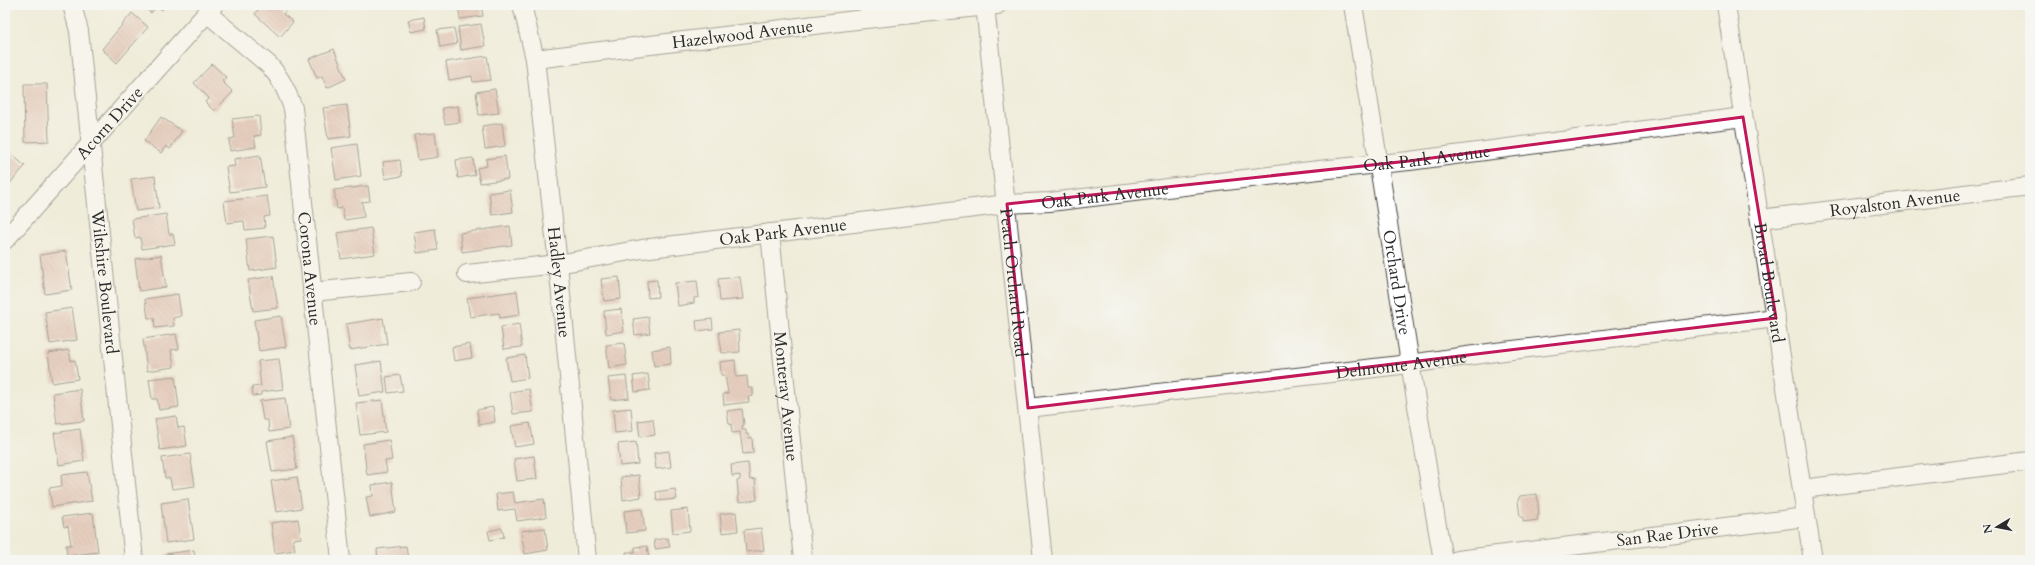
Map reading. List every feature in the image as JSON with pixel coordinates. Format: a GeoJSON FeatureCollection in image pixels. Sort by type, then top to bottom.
{"type":"FeatureCollection","features":[{"type":"Feature","properties":{"kind":"street","name":"Wiltshire Boulevard"},"geometry":{"type":"LineString","coordinates":[[72,5],[79,31],[134,560]]}},
{"type":"Feature","properties":{"kind":"street","name":"Hadley Avenue"},"geometry":{"type":"LineString","coordinates":[[522,5],[535,59],[558,264],[587,560]]}},
{"type":"Feature","properties":{"kind":"street","name":"Hazelwood Avenue"},"geometry":{"type":"LineString","coordinates":[[535,59],[848,20],[989,5]]}},
{"type":"Feature","properties":{"kind":"street","name":"Peach Orchard Road"},"geometry":{"type":"LineString","coordinates":[[989,5],[1007,204],[1043,560]]}},
{"type":"Feature","properties":{"kind":"street","name":"Orchard Drive"},"geometry":{"type":"LineString","coordinates":[[1353,5],[1409,364],[1443,560]]}},
{"type":"Feature","properties":{"kind":"street","name":"Broad Boulevard"},"geometry":{"type":"LineString","coordinates":[[1726,5],[1813,560]]}},
{"type":"Feature","properties":{"kind":"street","name":"Acorn Drive"},"geometry":{"type":"LineString","coordinates":[[5,240],[210,9]]}},
{"type":"Feature","properties":{"kind":"street","name":"Corona Avenue"},"geometry":{"type":"LineString","coordinates":[[210,9],[277,74],[287,91],[293,108],[340,560]]}},
{"type":"Feature","properties":{"kind":"street","name":"Oak Park Avenue"},"geometry":{"type":"LineString","coordinates":[[467,274],[558,264],[642,249],[770,233],[1007,204],[1050,202],[1379,164],[1743,117]]}},
{"type":"Feature","properties":{"kind":"street","name":"Royalston Avenue"},"geometry":{"type":"LineString","coordinates":[[1760,219],[2030,186]]}},
{"type":"Feature","properties":{"kind":"street","name":"Monteray Avenue"},"geometry":{"type":"LineString","coordinates":[[770,233],[803,560]]}},
{"type":"Feature","properties":{"kind":"street"},"geometry":{"type":"LineString","coordinates":[[312,292],[411,282]]}},
{"type":"Feature","properties":{"kind":"street","name":"Delmonte Avenue"},"geometry":{"type":"LineString","coordinates":[[1028,408],[1409,364],[1776,318]]}},
{"type":"Feature","properties":{"kind":"street"},"geometry":{"type":"LineString","coordinates":[[1802,489],[2030,461]]}},
{"type":"Feature","properties":{"kind":"street","name":"San Rae Drive"},"geometry":{"type":"LineString","coordinates":[[1457,560],[1806,517]]}},
{"type":"Feature","properties":{"kind":"highlighted area"},"geometry":{"type":"Polygon","coordinates":[[[1743,117],[1776,318],[1028,408],[1007,204],[1409,161],[1743,117]]]}},
{"type":"Feature","properties":{"kind":"building"},"geometry":{"type":"Polygon","coordinates":[[[142,5],[166,5],[162,10],[157,6],[151,13],[142,5]]]}},
{"type":"Feature","properties":{"kind":"building"},"geometry":{"type":"Polygon","coordinates":[[[262,5],[284,5],[288,8],[283,14],[293,22],[280,37],[255,14],[262,5]]]}},
{"type":"Feature","properties":{"kind":"building"},"geometry":{"type":"Polygon","coordinates":[[[458,5],[481,5],[483,16],[460,19],[458,5]]]}},
{"type":"Feature","properties":{"kind":"building"},"geometry":{"type":"Polygon","coordinates":[[[132,13],[148,27],[117,63],[102,49],[132,13]]]}},
{"type":"Feature","properties":{"kind":"building"},"geometry":{"type":"Polygon","coordinates":[[[424,17],[426,29],[411,32],[408,20],[424,17]]]}},
{"type":"Feature","properties":{"kind":"building"},"geometry":{"type":"Polygon","coordinates":[[[481,24],[485,46],[461,50],[458,27],[481,24]]]}},
{"type":"Feature","properties":{"kind":"building"},"geometry":{"type":"Polygon","coordinates":[[[454,28],[457,44],[440,47],[437,30],[454,28]]]}},
{"type":"Feature","properties":{"kind":"building"},"geometry":{"type":"Polygon","coordinates":[[[334,49],[346,79],[327,88],[322,76],[317,78],[309,59],[334,49]]]}},
{"type":"Feature","properties":{"kind":"building"},"geometry":{"type":"Polygon","coordinates":[[[487,56],[491,80],[473,82],[472,76],[449,80],[446,62],[487,56]]]}},
{"type":"Feature","properties":{"kind":"building"},"geometry":{"type":"Polygon","coordinates":[[[212,64],[226,77],[222,81],[233,92],[214,111],[205,102],[209,98],[194,83],[212,64]]]}},
{"type":"Feature","properties":{"kind":"building"},"geometry":{"type":"Polygon","coordinates":[[[24,84],[47,84],[49,141],[25,142],[24,84]]]}},
{"type":"Feature","properties":{"kind":"building"},"geometry":{"type":"Polygon","coordinates":[[[495,89],[499,113],[479,115],[476,92],[495,89]]]}},
{"type":"Feature","properties":{"kind":"building"},"geometry":{"type":"Polygon","coordinates":[[[347,105],[351,136],[328,139],[323,108],[347,105]]]}},
{"type":"Feature","properties":{"kind":"building"},"geometry":{"type":"Polygon","coordinates":[[[458,106],[460,122],[445,124],[442,108],[458,106]]]}},
{"type":"Feature","properties":{"kind":"building"},"geometry":{"type":"Polygon","coordinates":[[[259,116],[261,135],[254,136],[256,147],[230,151],[229,139],[235,138],[232,119],[259,116]]]}},
{"type":"Feature","properties":{"kind":"building"},"geometry":{"type":"Polygon","coordinates":[[[161,117],[182,131],[170,149],[166,146],[161,153],[144,141],[161,117]]]}},
{"type":"Feature","properties":{"kind":"building"},"geometry":{"type":"Polygon","coordinates":[[[502,123],[505,146],[485,149],[482,126],[502,123]]]}},
{"type":"Feature","properties":{"kind":"building"},"geometry":{"type":"Polygon","coordinates":[[[435,133],[438,157],[418,160],[414,135],[435,133]]]}},
{"type":"Feature","properties":{"kind":"building"},"geometry":{"type":"Polygon","coordinates":[[[357,144],[361,176],[336,180],[331,148],[357,144]]]}},
{"type":"Feature","properties":{"kind":"building"},"geometry":{"type":"Polygon","coordinates":[[[5,149],[25,166],[5,189],[5,149]]]}},
{"type":"Feature","properties":{"kind":"building"},"geometry":{"type":"Polygon","coordinates":[[[260,155],[265,187],[230,192],[226,167],[235,166],[234,159],[260,155]]]}},
{"type":"Feature","properties":{"kind":"building"},"geometry":{"type":"Polygon","coordinates":[[[505,156],[508,179],[480,183],[477,168],[487,166],[486,159],[505,156]]]}},
{"type":"Feature","properties":{"kind":"building"},"geometry":{"type":"Polygon","coordinates":[[[473,158],[475,175],[458,178],[456,160],[473,158]]]}},
{"type":"Feature","properties":{"kind":"building"},"geometry":{"type":"Polygon","coordinates":[[[400,160],[402,176],[385,179],[383,162],[400,160]]]}},
{"type":"Feature","properties":{"kind":"building"},"geometry":{"type":"Polygon","coordinates":[[[155,176],[159,208],[136,211],[131,179],[155,176]]]}},
{"type":"Feature","properties":{"kind":"building"},"geometry":{"type":"Polygon","coordinates":[[[368,186],[370,201],[362,202],[364,217],[344,220],[342,208],[337,209],[334,190],[368,186]]]}},
{"type":"Feature","properties":{"kind":"building"},"geometry":{"type":"Polygon","coordinates":[[[510,190],[513,212],[492,215],[489,193],[510,190]]]}},
{"type":"Feature","properties":{"kind":"building"},"geometry":{"type":"Polygon","coordinates":[[[267,196],[270,216],[264,217],[265,228],[245,230],[244,221],[227,223],[224,201],[267,196]]]}},
{"type":"Feature","properties":{"kind":"building"},"geometry":{"type":"Polygon","coordinates":[[[166,214],[169,234],[173,234],[175,244],[142,249],[140,237],[135,238],[132,219],[166,214]]]}},
{"type":"Feature","properties":{"kind":"building"},"geometry":{"type":"Polygon","coordinates":[[[510,226],[512,245],[462,252],[460,233],[510,226]]]}},
{"type":"Feature","properties":{"kind":"building"},"geometry":{"type":"Polygon","coordinates":[[[371,228],[375,254],[341,259],[337,233],[371,228]]]}},
{"type":"Feature","properties":{"kind":"building"},"geometry":{"type":"Polygon","coordinates":[[[435,229],[438,250],[417,253],[414,232],[435,229]]]}},
{"type":"Feature","properties":{"kind":"building"},"geometry":{"type":"Polygon","coordinates":[[[273,236],[277,267],[250,271],[246,239],[273,236]]]}},
{"type":"Feature","properties":{"kind":"building"},"geometry":{"type":"Polygon","coordinates":[[[66,251],[72,290],[45,294],[40,255],[66,251]]]}},
{"type":"Feature","properties":{"kind":"building"},"geometry":{"type":"Polygon","coordinates":[[[161,255],[166,287],[139,291],[135,259],[161,255]]]}},
{"type":"Feature","properties":{"kind":"building"},"geometry":{"type":"Polygon","coordinates":[[[273,276],[278,308],[253,311],[248,280],[273,276]]]}},
{"type":"Feature","properties":{"kind":"building"},"geometry":{"type":"Polygon","coordinates":[[[619,277],[621,299],[604,301],[601,279],[619,277]]]}},
{"type":"Feature","properties":{"kind":"building"},"geometry":{"type":"Polygon","coordinates":[[[740,277],[743,299],[720,301],[718,279],[740,277]]]}},
{"type":"Feature","properties":{"kind":"building"},"geometry":{"type":"Polygon","coordinates":[[[657,280],[658,297],[648,298],[647,281],[657,280]]]}},
{"type":"Feature","properties":{"kind":"building"},"geometry":{"type":"Polygon","coordinates":[[[697,281],[699,297],[694,298],[694,303],[678,306],[675,283],[697,281]]]}},
{"type":"Feature","properties":{"kind":"building"},"geometry":{"type":"Polygon","coordinates":[[[517,291],[520,315],[500,318],[499,313],[470,317],[467,298],[517,291]]]}},
{"type":"Feature","properties":{"kind":"building"},"geometry":{"type":"Polygon","coordinates":[[[178,294],[181,316],[173,318],[174,326],[155,328],[154,318],[148,318],[145,299],[178,294]]]}},
{"type":"Feature","properties":{"kind":"building"},"geometry":{"type":"Polygon","coordinates":[[[72,308],[77,340],[50,344],[45,312],[72,308]]]}},
{"type":"Feature","properties":{"kind":"building"},"geometry":{"type":"Polygon","coordinates":[[[621,309],[624,331],[606,334],[604,311],[621,309]]]}},
{"type":"Feature","properties":{"kind":"building"},"geometry":{"type":"Polygon","coordinates":[[[281,316],[286,347],[259,351],[254,320],[281,316]]]}},
{"type":"Feature","properties":{"kind":"building"},"geometry":{"type":"Polygon","coordinates":[[[648,317],[650,333],[635,335],[633,319],[648,317]]]}},
{"type":"Feature","properties":{"kind":"building"},"geometry":{"type":"Polygon","coordinates":[[[383,318],[387,344],[350,350],[346,324],[383,318]]]}},
{"type":"Feature","properties":{"kind":"building"},"geometry":{"type":"Polygon","coordinates":[[[712,319],[713,329],[697,331],[696,321],[712,319]]]}},
{"type":"Feature","properties":{"kind":"building"},"geometry":{"type":"Polygon","coordinates":[[[519,324],[522,347],[504,349],[501,327],[519,324]]]}},
{"type":"Feature","properties":{"kind":"building"},"geometry":{"type":"Polygon","coordinates":[[[739,330],[740,352],[722,353],[719,332],[739,330]]]}},
{"type":"Feature","properties":{"kind":"building"},"geometry":{"type":"Polygon","coordinates":[[[176,334],[179,349],[171,350],[174,367],[147,371],[143,339],[176,334]]]}},
{"type":"Feature","properties":{"kind":"building"},"geometry":{"type":"Polygon","coordinates":[[[624,343],[627,365],[609,368],[606,345],[624,343]]]}},
{"type":"Feature","properties":{"kind":"building"},"geometry":{"type":"Polygon","coordinates":[[[470,344],[472,358],[454,361],[452,347],[470,344]]]}},
{"type":"Feature","properties":{"kind":"building"},"geometry":{"type":"Polygon","coordinates":[[[670,347],[671,364],[654,366],[652,350],[670,347]]]}},
{"type":"Feature","properties":{"kind":"building"},"geometry":{"type":"Polygon","coordinates":[[[69,350],[71,361],[75,360],[78,379],[52,383],[48,353],[69,350]]]}},
{"type":"Feature","properties":{"kind":"building"},"geometry":{"type":"Polygon","coordinates":[[[525,355],[528,378],[510,381],[506,358],[525,355]]]}},
{"type":"Feature","properties":{"kind":"building"},"geometry":{"type":"Polygon","coordinates":[[[279,359],[283,389],[261,392],[261,395],[253,396],[252,387],[261,386],[258,361],[279,359]]]}},
{"type":"Feature","properties":{"kind":"building"},"geometry":{"type":"Polygon","coordinates":[[[735,360],[736,377],[747,376],[748,388],[753,388],[753,396],[748,397],[749,402],[724,405],[723,394],[728,393],[725,375],[721,375],[720,362],[735,360]]]}},
{"type":"Feature","properties":{"kind":"building"},"geometry":{"type":"Polygon","coordinates":[[[381,361],[385,392],[359,396],[355,365],[381,361]]]}},
{"type":"Feature","properties":{"kind":"building"},"geometry":{"type":"Polygon","coordinates":[[[648,374],[650,390],[635,392],[633,376],[648,374]]]}},
{"type":"Feature","properties":{"kind":"building"},"geometry":{"type":"Polygon","coordinates":[[[400,375],[403,391],[388,393],[386,377],[400,375]]]}},
{"type":"Feature","properties":{"kind":"building"},"geometry":{"type":"Polygon","coordinates":[[[175,376],[179,407],[159,410],[157,399],[152,399],[149,379],[175,376]]]}},
{"type":"Feature","properties":{"kind":"building"},"geometry":{"type":"Polygon","coordinates":[[[626,376],[629,398],[611,400],[608,378],[626,376]]]}},
{"type":"Feature","properties":{"kind":"building"},"geometry":{"type":"Polygon","coordinates":[[[80,389],[84,421],[57,424],[53,393],[80,389]]]}},
{"type":"Feature","properties":{"kind":"building"},"geometry":{"type":"Polygon","coordinates":[[[529,389],[533,412],[513,414],[510,392],[529,389]]]}},
{"type":"Feature","properties":{"kind":"building"},"geometry":{"type":"Polygon","coordinates":[[[285,398],[289,429],[269,432],[268,420],[263,420],[260,401],[285,398]]]}},
{"type":"Feature","properties":{"kind":"building"},"geometry":{"type":"Polygon","coordinates":[[[382,400],[386,432],[360,435],[356,403],[382,400]]]}},
{"type":"Feature","properties":{"kind":"building"},"geometry":{"type":"Polygon","coordinates":[[[493,407],[495,422],[479,425],[477,410],[493,407]]]}},
{"type":"Feature","properties":{"kind":"building"},"geometry":{"type":"Polygon","coordinates":[[[631,408],[633,431],[615,433],[613,410],[631,408]]]}},
{"type":"Feature","properties":{"kind":"building"},"geometry":{"type":"Polygon","coordinates":[[[742,409],[744,425],[742,426],[742,430],[746,430],[746,434],[748,434],[749,438],[752,437],[753,453],[743,454],[740,432],[732,433],[731,424],[729,424],[727,411],[742,409]]]}},
{"type":"Feature","properties":{"kind":"building"},"geometry":{"type":"Polygon","coordinates":[[[176,416],[178,428],[184,427],[187,446],[160,450],[155,419],[176,416]]]}},
{"type":"Feature","properties":{"kind":"building"},"geometry":{"type":"Polygon","coordinates":[[[653,419],[655,435],[640,437],[638,421],[653,419]]]}},
{"type":"Feature","properties":{"kind":"building"},"geometry":{"type":"Polygon","coordinates":[[[530,423],[534,444],[515,447],[511,426],[530,423]]]}},
{"type":"Feature","properties":{"kind":"building"},"geometry":{"type":"Polygon","coordinates":[[[80,429],[84,461],[59,465],[54,433],[80,429]]]}},
{"type":"Feature","properties":{"kind":"building"},"geometry":{"type":"Polygon","coordinates":[[[292,437],[297,469],[272,472],[267,441],[292,437]]]}},
{"type":"Feature","properties":{"kind":"building"},"geometry":{"type":"Polygon","coordinates":[[[389,440],[392,460],[385,461],[387,472],[367,475],[363,444],[389,440]]]}},
{"type":"Feature","properties":{"kind":"building"},"geometry":{"type":"Polygon","coordinates":[[[636,442],[638,464],[620,466],[618,444],[636,442]]]}},
{"type":"Feature","properties":{"kind":"building"},"geometry":{"type":"Polygon","coordinates":[[[669,451],[671,467],[656,469],[654,453],[669,451]]]}},
{"type":"Feature","properties":{"kind":"building"},"geometry":{"type":"Polygon","coordinates":[[[190,454],[195,486],[172,489],[170,478],[165,478],[162,458],[190,454]]]}},
{"type":"Feature","properties":{"kind":"building"},"geometry":{"type":"Polygon","coordinates":[[[534,456],[537,479],[517,481],[514,459],[534,456]]]}},
{"type":"Feature","properties":{"kind":"building"},"geometry":{"type":"Polygon","coordinates":[[[748,463],[750,480],[755,479],[757,500],[739,502],[737,481],[740,480],[740,475],[732,476],[731,465],[748,463]]]}},
{"type":"Feature","properties":{"kind":"building"},"geometry":{"type":"Polygon","coordinates":[[[87,472],[92,501],[52,507],[49,488],[62,486],[61,475],[87,472]]]}},
{"type":"Feature","properties":{"kind":"building"},"geometry":{"type":"Polygon","coordinates":[[[639,475],[641,497],[623,500],[621,477],[639,475]]]}},
{"type":"Feature","properties":{"kind":"building"},"geometry":{"type":"Polygon","coordinates":[[[297,477],[302,508],[276,512],[271,481],[297,477]]]}},
{"type":"Feature","properties":{"kind":"building"},"geometry":{"type":"Polygon","coordinates":[[[392,482],[396,512],[370,517],[366,497],[373,496],[372,485],[392,482]]]}},
{"type":"Feature","properties":{"kind":"building"},"geometry":{"type":"Polygon","coordinates":[[[675,489],[677,499],[657,501],[656,492],[675,489]]]}},
{"type":"Feature","properties":{"kind":"building"},"geometry":{"type":"Polygon","coordinates":[[[513,492],[515,503],[544,499],[546,517],[517,521],[515,509],[498,511],[496,494],[513,492]]]}},
{"type":"Feature","properties":{"kind":"building"},"geometry":{"type":"Polygon","coordinates":[[[1537,494],[1538,520],[1523,522],[1523,517],[1520,517],[1518,500],[1520,496],[1537,494]]]}},
{"type":"Feature","properties":{"kind":"building"},"geometry":{"type":"Polygon","coordinates":[[[188,499],[194,539],[166,543],[161,503],[188,499]]]}},
{"type":"Feature","properties":{"kind":"building"},"geometry":{"type":"Polygon","coordinates":[[[642,509],[645,531],[626,533],[624,511],[642,509]]]}},
{"type":"Feature","properties":{"kind":"building"},"geometry":{"type":"Polygon","coordinates":[[[688,509],[690,531],[673,533],[671,511],[688,509]]]}},
{"type":"Feature","properties":{"kind":"building"},"geometry":{"type":"Polygon","coordinates":[[[736,512],[738,531],[722,533],[720,514],[736,512]]]}},
{"type":"Feature","properties":{"kind":"building"},"geometry":{"type":"Polygon","coordinates":[[[93,513],[98,552],[67,556],[66,545],[71,545],[68,526],[64,527],[62,517],[93,513]]]}},
{"type":"Feature","properties":{"kind":"building"},"geometry":{"type":"Polygon","coordinates":[[[298,519],[301,538],[293,539],[295,550],[275,553],[271,523],[298,519]]]}},
{"type":"Feature","properties":{"kind":"building"},"geometry":{"type":"Polygon","coordinates":[[[502,528],[504,537],[490,540],[488,531],[502,528]]]}},
{"type":"Feature","properties":{"kind":"building"},"geometry":{"type":"Polygon","coordinates":[[[545,528],[548,550],[525,554],[521,531],[545,528]]]}},
{"type":"Feature","properties":{"kind":"building"},"geometry":{"type":"Polygon","coordinates":[[[761,528],[764,550],[746,552],[744,530],[761,528]]]}},
{"type":"Feature","properties":{"kind":"building"},"geometry":{"type":"Polygon","coordinates":[[[668,538],[670,547],[655,549],[654,540],[668,538]]]}},
{"type":"Feature","properties":{"kind":"building"},"geometry":{"type":"Polygon","coordinates":[[[406,546],[408,560],[378,560],[377,549],[406,546]]]}},
{"type":"Feature","properties":{"kind":"building"},"geometry":{"type":"Polygon","coordinates":[[[647,546],[649,560],[627,560],[626,552],[635,552],[635,547],[647,546]]]}},
{"type":"Feature","properties":{"kind":"building"},"geometry":{"type":"Polygon","coordinates":[[[194,550],[195,560],[167,560],[166,554],[194,550]]]}}]}
